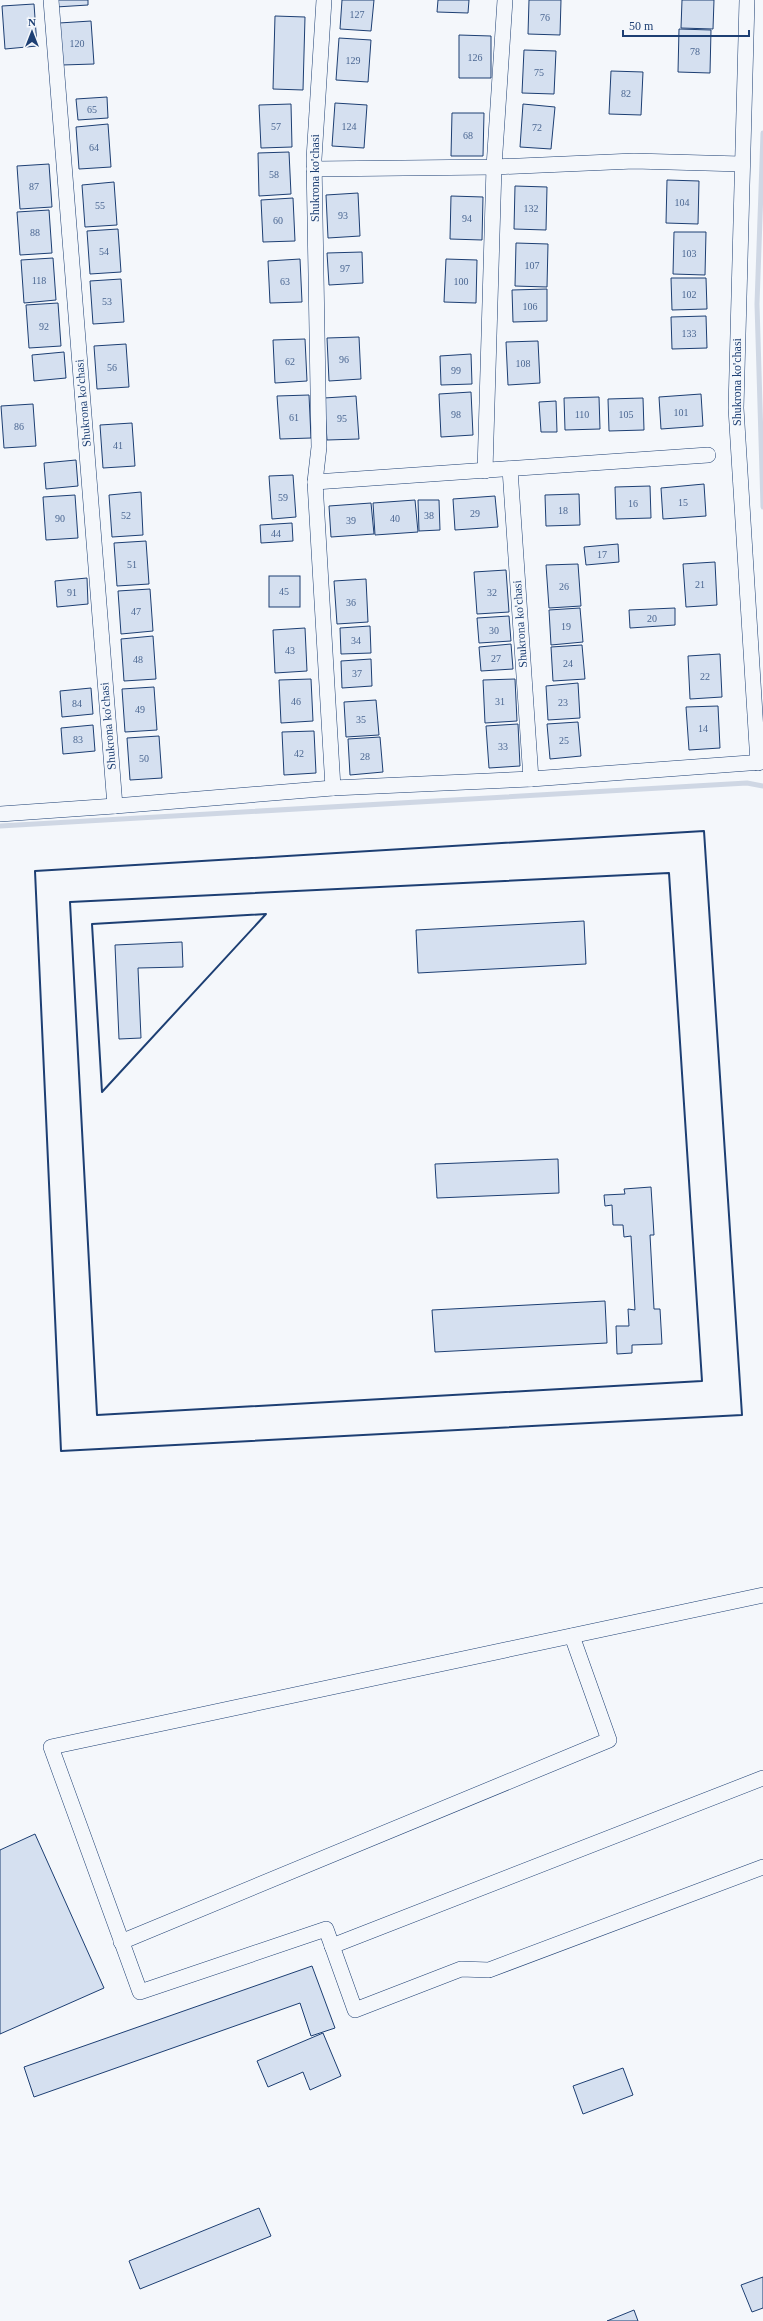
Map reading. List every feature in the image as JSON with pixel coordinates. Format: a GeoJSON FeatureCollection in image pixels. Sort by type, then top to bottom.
{"type":"FeatureCollection","features":[{"type":"Feature","properties":{"kind":"street","name":"Shukrona ko'chasi"},"geometry":{"type":"LineString","coordinates":[[51,0],[115,806]]}},
{"type":"Feature","properties":{"kind":"street","name":"Shukrona ko'chasi"},"geometry":{"type":"LineString","coordinates":[[324,0],[314,169],[319,447],[315,482],[333,788]]}},
{"type":"Feature","properties":{"kind":"street"},"geometry":{"type":"LineString","coordinates":[[484,471],[494,167],[506,0]]}},
{"type":"Feature","properties":{"kind":"street","name":"Shukrona ko'chasi"},"geometry":{"type":"LineString","coordinates":[[746,0],[736,408],[760,763]]}},
{"type":"Feature","properties":{"kind":"street"},"geometry":{"type":"LineString","coordinates":[[314,169],[494,167],[634,160],[741,164]]}},
{"type":"Feature","properties":{"kind":"street"},"geometry":{"type":"LineString","coordinates":[[315,482],[708,455]]}},
{"type":"Feature","properties":{"kind":"street","name":"Shukrona ko'chasi"},"geometry":{"type":"LineString","coordinates":[[510,469],[531,779]]}},
{"type":"Feature","properties":{"kind":"street"},"geometry":{"type":"LineString","coordinates":[[0,814],[333,788],[531,779],[760,763]]}},
{"type":"Feature","properties":{"kind":"street"},"geometry":{"type":"LineString","coordinates":[[763,1595],[51,1747],[140,1992],[326,1929],[355,2010],[461,1969],[489,1970],[763,1867]]}},
{"type":"Feature","properties":{"kind":"street"},"geometry":{"type":"LineString","coordinates":[[121,1942],[609,1740],[572,1636]]}},
{"type":"Feature","properties":{"kind":"street"},"geometry":{"type":"LineString","coordinates":[[332,1946],[763,1778]]}},
{"type":"Feature","properties":{"kind":"building"},"geometry":{"type":"Polygon","coordinates":[[[56,0],[88,0],[88,5],[56,7],[56,0]]]}},
{"type":"Feature","properties":{"kind":"building"},"geometry":{"type":"Polygon","coordinates":[[[342,0],[374,0],[371,31],[340,29],[342,0]]]}},
{"type":"Feature","properties":{"kind":"building"},"geometry":{"type":"Polygon","coordinates":[[[438,0],[469,0],[468,13],[437,12],[438,0]]]}},
{"type":"Feature","properties":{"kind":"building"},"geometry":{"type":"Polygon","coordinates":[[[529,0],[561,0],[560,35],[528,34],[529,0]]]}},
{"type":"Feature","properties":{"kind":"building"},"geometry":{"type":"Polygon","coordinates":[[[682,0],[714,0],[713,29],[681,28],[682,0]]]}},
{"type":"Feature","properties":{"kind":"building"},"geometry":{"type":"Polygon","coordinates":[[[34,4],[37,46],[5,49],[2,6],[34,4]]]}},
{"type":"Feature","properties":{"kind":"building"},"geometry":{"type":"Polygon","coordinates":[[[275,16],[305,17],[303,90],[273,89],[275,16]]]}},
{"type":"Feature","properties":{"kind":"building"},"geometry":{"type":"Polygon","coordinates":[[[91,21],[94,64],[62,65],[59,23],[91,21]]]}},
{"type":"Feature","properties":{"kind":"building"},"geometry":{"type":"Polygon","coordinates":[[[679,29],[711,30],[710,73],[678,72],[679,29]]]}},
{"type":"Feature","properties":{"kind":"building"},"geometry":{"type":"Polygon","coordinates":[[[459,35],[491,36],[491,78],[459,78],[459,35]]]}},
{"type":"Feature","properties":{"kind":"building"},"geometry":{"type":"Polygon","coordinates":[[[339,38],[371,40],[368,82],[336,80],[339,38]]]}},
{"type":"Feature","properties":{"kind":"building"},"geometry":{"type":"Polygon","coordinates":[[[524,50],[556,51],[554,94],[522,93],[524,50]]]}},
{"type":"Feature","properties":{"kind":"building"},"geometry":{"type":"Polygon","coordinates":[[[611,71],[643,72],[641,115],[609,114],[611,71]]]}},
{"type":"Feature","properties":{"kind":"building"},"geometry":{"type":"Polygon","coordinates":[[[107,97],[108,118],[78,120],[76,99],[107,97]]]}},
{"type":"Feature","properties":{"kind":"building"},"geometry":{"type":"Polygon","coordinates":[[[335,103],[367,105],[364,148],[332,146],[335,103]]]}},
{"type":"Feature","properties":{"kind":"building"},"geometry":{"type":"Polygon","coordinates":[[[291,104],[292,147],[261,148],[259,105],[291,104]]]}},
{"type":"Feature","properties":{"kind":"building"},"geometry":{"type":"Polygon","coordinates":[[[523,104],[555,107],[551,149],[520,147],[523,104]]]}},
{"type":"Feature","properties":{"kind":"building"},"geometry":{"type":"Polygon","coordinates":[[[452,113],[484,113],[483,156],[451,156],[452,113]]]}},
{"type":"Feature","properties":{"kind":"building"},"geometry":{"type":"Polygon","coordinates":[[[108,124],[111,167],[79,169],[76,127],[108,124]]]}},
{"type":"Feature","properties":{"kind":"building"},"geometry":{"type":"Polygon","coordinates":[[[289,152],[291,194],[259,196],[258,153],[289,152]]]}},
{"type":"Feature","properties":{"kind":"building"},"geometry":{"type":"Polygon","coordinates":[[[49,164],[52,207],[20,209],[17,166],[49,164]]]}},
{"type":"Feature","properties":{"kind":"building"},"geometry":{"type":"Polygon","coordinates":[[[667,180],[699,181],[698,224],[666,223],[667,180]]]}},
{"type":"Feature","properties":{"kind":"building"},"geometry":{"type":"Polygon","coordinates":[[[114,182],[117,225],[85,227],[82,185],[114,182]]]}},
{"type":"Feature","properties":{"kind":"building"},"geometry":{"type":"Polygon","coordinates":[[[515,186],[547,187],[546,230],[514,229],[515,186]]]}},
{"type":"Feature","properties":{"kind":"building"},"geometry":{"type":"Polygon","coordinates":[[[358,193],[360,236],[328,238],[326,195],[358,193]]]}},
{"type":"Feature","properties":{"kind":"building"},"geometry":{"type":"Polygon","coordinates":[[[451,196],[483,197],[482,240],[450,239],[451,196]]]}},
{"type":"Feature","properties":{"kind":"building"},"geometry":{"type":"Polygon","coordinates":[[[293,198],[295,241],[263,242],[261,200],[293,198]]]}},
{"type":"Feature","properties":{"kind":"building"},"geometry":{"type":"Polygon","coordinates":[[[49,210],[52,253],[20,255],[17,212],[49,210]]]}},
{"type":"Feature","properties":{"kind":"building"},"geometry":{"type":"Polygon","coordinates":[[[118,229],[121,272],[90,274],[87,231],[118,229]]]}},
{"type":"Feature","properties":{"kind":"building"},"geometry":{"type":"Polygon","coordinates":[[[674,232],[706,232],[705,275],[673,274],[674,232]]]}},
{"type":"Feature","properties":{"kind":"building"},"geometry":{"type":"Polygon","coordinates":[[[516,243],[548,244],[547,287],[515,286],[516,243]]]}},
{"type":"Feature","properties":{"kind":"building"},"geometry":{"type":"Polygon","coordinates":[[[362,252],[363,283],[329,285],[327,253],[362,252]]]}},
{"type":"Feature","properties":{"kind":"building"},"geometry":{"type":"Polygon","coordinates":[[[53,258],[56,300],[24,303],[21,260],[53,258]]]}},
{"type":"Feature","properties":{"kind":"building"},"geometry":{"type":"Polygon","coordinates":[[[300,259],[302,302],[270,303],[268,261],[300,259]]]}},
{"type":"Feature","properties":{"kind":"building"},"geometry":{"type":"Polygon","coordinates":[[[446,259],[477,260],[476,303],[444,302],[446,259]]]}},
{"type":"Feature","properties":{"kind":"building"},"geometry":{"type":"Polygon","coordinates":[[[671,278],[706,278],[707,309],[672,310],[671,278]]]}},
{"type":"Feature","properties":{"kind":"building"},"geometry":{"type":"Polygon","coordinates":[[[121,279],[124,322],[93,324],[90,281],[121,279]]]}},
{"type":"Feature","properties":{"kind":"building"},"geometry":{"type":"Polygon","coordinates":[[[547,289],[547,321],[513,322],[512,290],[547,289]]]}},
{"type":"Feature","properties":{"kind":"building"},"geometry":{"type":"Polygon","coordinates":[[[58,303],[61,346],[29,348],[26,305],[58,303]]]}},
{"type":"Feature","properties":{"kind":"building"},"geometry":{"type":"Polygon","coordinates":[[[706,316],[707,348],[672,349],[671,317],[706,316]]]}},
{"type":"Feature","properties":{"kind":"building"},"geometry":{"type":"Polygon","coordinates":[[[359,337],[361,379],[329,381],[327,338],[359,337]]]}},
{"type":"Feature","properties":{"kind":"building"},"geometry":{"type":"Polygon","coordinates":[[[305,339],[307,381],[275,383],[273,340],[305,339]]]}},
{"type":"Feature","properties":{"kind":"building"},"geometry":{"type":"Polygon","coordinates":[[[538,341],[540,383],[508,385],[506,342],[538,341]]]}},
{"type":"Feature","properties":{"kind":"building"},"geometry":{"type":"Polygon","coordinates":[[[126,344],[129,387],[97,389],[94,346],[126,344]]]}},
{"type":"Feature","properties":{"kind":"building"},"geometry":{"type":"Polygon","coordinates":[[[64,352],[66,378],[34,381],[32,355],[64,352]]]}},
{"type":"Feature","properties":{"kind":"building"},"geometry":{"type":"Polygon","coordinates":[[[471,354],[472,384],[441,385],[440,356],[471,354]]]}},
{"type":"Feature","properties":{"kind":"building"},"geometry":{"type":"Polygon","coordinates":[[[471,392],[473,435],[441,437],[439,394],[471,392]]]}},
{"type":"Feature","properties":{"kind":"building"},"geometry":{"type":"Polygon","coordinates":[[[701,394],[703,426],[661,429],[659,397],[701,394]]]}},
{"type":"Feature","properties":{"kind":"building"},"geometry":{"type":"Polygon","coordinates":[[[309,395],[311,438],[280,439],[277,396],[309,395]]]}},
{"type":"Feature","properties":{"kind":"building"},"geometry":{"type":"Polygon","coordinates":[[[356,396],[359,439],[327,440],[324,398],[356,396]]]}},
{"type":"Feature","properties":{"kind":"building"},"geometry":{"type":"Polygon","coordinates":[[[599,397],[600,429],[565,430],[564,398],[599,397]]]}},
{"type":"Feature","properties":{"kind":"building"},"geometry":{"type":"Polygon","coordinates":[[[643,398],[644,430],[609,431],[608,399],[643,398]]]}},
{"type":"Feature","properties":{"kind":"building"},"geometry":{"type":"Polygon","coordinates":[[[556,401],[557,432],[541,432],[539,402],[556,401]]]}},
{"type":"Feature","properties":{"kind":"building"},"geometry":{"type":"Polygon","coordinates":[[[33,404],[36,446],[4,448],[1,406],[33,404]]]}},
{"type":"Feature","properties":{"kind":"building"},"geometry":{"type":"Polygon","coordinates":[[[132,423],[135,466],[103,468],[100,425],[132,423]]]}},
{"type":"Feature","properties":{"kind":"building"},"geometry":{"type":"Polygon","coordinates":[[[76,460],[78,486],[46,489],[44,463],[76,460]]]}},
{"type":"Feature","properties":{"kind":"building"},"geometry":{"type":"Polygon","coordinates":[[[293,475],[296,517],[272,519],[269,476],[293,475]]]}},
{"type":"Feature","properties":{"kind":"building"},"geometry":{"type":"Polygon","coordinates":[[[704,484],[706,516],[663,519],[661,488],[704,484]]]}},
{"type":"Feature","properties":{"kind":"building"},"geometry":{"type":"Polygon","coordinates":[[[650,486],[651,518],[616,519],[615,487],[650,486]]]}},
{"type":"Feature","properties":{"kind":"building"},"geometry":{"type":"Polygon","coordinates":[[[141,492],[143,535],[112,537],[109,495],[141,492]]]}},
{"type":"Feature","properties":{"kind":"building"},"geometry":{"type":"Polygon","coordinates":[[[579,494],[580,525],[546,526],[545,495],[579,494]]]}},
{"type":"Feature","properties":{"kind":"building"},"geometry":{"type":"Polygon","coordinates":[[[75,495],[78,538],[46,540],[43,497],[75,495]]]}},
{"type":"Feature","properties":{"kind":"building"},"geometry":{"type":"Polygon","coordinates":[[[495,496],[498,527],[455,530],[453,499],[495,496]]]}},
{"type":"Feature","properties":{"kind":"building"},"geometry":{"type":"Polygon","coordinates":[[[415,500],[418,532],[375,535],[373,503],[415,500]]]}},
{"type":"Feature","properties":{"kind":"building"},"geometry":{"type":"Polygon","coordinates":[[[418,500],[439,500],[440,530],[419,531],[418,500]]]}},
{"type":"Feature","properties":{"kind":"building"},"geometry":{"type":"Polygon","coordinates":[[[371,503],[374,534],[331,537],[329,506],[371,503]]]}},
{"type":"Feature","properties":{"kind":"building"},"geometry":{"type":"Polygon","coordinates":[[[292,523],[293,541],[261,543],[260,525],[292,523]]]}},
{"type":"Feature","properties":{"kind":"building"},"geometry":{"type":"Polygon","coordinates":[[[146,541],[149,584],[117,586],[114,543],[146,541]]]}},
{"type":"Feature","properties":{"kind":"building"},"geometry":{"type":"Polygon","coordinates":[[[618,544],[619,562],[586,565],[584,547],[618,544]]]}},
{"type":"Feature","properties":{"kind":"building"},"geometry":{"type":"Polygon","coordinates":[[[715,562],[717,605],[686,607],[683,564],[715,562]]]}},
{"type":"Feature","properties":{"kind":"building"},"geometry":{"type":"Polygon","coordinates":[[[578,564],[581,606],[549,608],[546,565],[578,564]]]}},
{"type":"Feature","properties":{"kind":"building"},"geometry":{"type":"Polygon","coordinates":[[[506,570],[509,612],[477,614],[474,572],[506,570]]]}},
{"type":"Feature","properties":{"kind":"building"},"geometry":{"type":"Polygon","coordinates":[[[269,576],[300,576],[300,607],[269,607],[269,576]]]}},
{"type":"Feature","properties":{"kind":"building"},"geometry":{"type":"Polygon","coordinates":[[[87,578],[88,604],[57,607],[55,581],[87,578]]]}},
{"type":"Feature","properties":{"kind":"building"},"geometry":{"type":"Polygon","coordinates":[[[366,579],[368,622],[337,624],[334,581],[366,579]]]}},
{"type":"Feature","properties":{"kind":"building"},"geometry":{"type":"Polygon","coordinates":[[[150,589],[153,631],[121,634],[118,591],[150,589]]]}},
{"type":"Feature","properties":{"kind":"building"},"geometry":{"type":"Polygon","coordinates":[[[580,608],[583,642],[551,645],[549,610],[580,608]]]}},
{"type":"Feature","properties":{"kind":"building"},"geometry":{"type":"Polygon","coordinates":[[[675,608],[675,625],[630,628],[629,610],[675,608]]]}},
{"type":"Feature","properties":{"kind":"building"},"geometry":{"type":"Polygon","coordinates":[[[509,616],[511,641],[479,643],[477,618],[509,616]]]}},
{"type":"Feature","properties":{"kind":"building"},"geometry":{"type":"Polygon","coordinates":[[[370,626],[371,653],[341,654],[340,628],[370,626]]]}},
{"type":"Feature","properties":{"kind":"building"},"geometry":{"type":"Polygon","coordinates":[[[305,628],[307,671],[275,673],[273,630],[305,628]]]}},
{"type":"Feature","properties":{"kind":"building"},"geometry":{"type":"Polygon","coordinates":[[[153,636],[156,679],[124,681],[121,639],[153,636]]]}},
{"type":"Feature","properties":{"kind":"building"},"geometry":{"type":"Polygon","coordinates":[[[511,644],[513,669],[481,671],[479,647],[511,644]]]}},
{"type":"Feature","properties":{"kind":"building"},"geometry":{"type":"Polygon","coordinates":[[[582,645],[585,679],[553,681],[551,647],[582,645]]]}},
{"type":"Feature","properties":{"kind":"building"},"geometry":{"type":"Polygon","coordinates":[[[720,654],[722,697],[690,699],[688,656],[720,654]]]}},
{"type":"Feature","properties":{"kind":"building"},"geometry":{"type":"Polygon","coordinates":[[[371,659],[372,686],[342,688],[341,661],[371,659]]]}},
{"type":"Feature","properties":{"kind":"building"},"geometry":{"type":"Polygon","coordinates":[[[311,679],[313,721],[281,723],[279,680],[311,679]]]}},
{"type":"Feature","properties":{"kind":"building"},"geometry":{"type":"Polygon","coordinates":[[[515,679],[517,721],[485,723],[483,680],[515,679]]]}},
{"type":"Feature","properties":{"kind":"building"},"geometry":{"type":"Polygon","coordinates":[[[578,683],[580,718],[548,720],[546,686],[578,683]]]}},
{"type":"Feature","properties":{"kind":"building"},"geometry":{"type":"Polygon","coordinates":[[[154,687],[157,730],[125,732],[122,689],[154,687]]]}},
{"type":"Feature","properties":{"kind":"building"},"geometry":{"type":"Polygon","coordinates":[[[91,688],[93,714],[62,717],[60,691],[91,688]]]}},
{"type":"Feature","properties":{"kind":"building"},"geometry":{"type":"Polygon","coordinates":[[[376,700],[379,735],[346,737],[344,702],[376,700]]]}},
{"type":"Feature","properties":{"kind":"building"},"geometry":{"type":"Polygon","coordinates":[[[718,706],[720,748],[689,750],[686,707],[718,706]]]}},
{"type":"Feature","properties":{"kind":"building"},"geometry":{"type":"Polygon","coordinates":[[[578,722],[581,756],[550,759],[547,724],[578,722]]]}},
{"type":"Feature","properties":{"kind":"building"},"geometry":{"type":"Polygon","coordinates":[[[518,724],[520,766],[489,768],[486,726],[518,724]]]}},
{"type":"Feature","properties":{"kind":"building"},"geometry":{"type":"Polygon","coordinates":[[[93,725],[95,751],[63,754],[61,728],[93,725]]]}},
{"type":"Feature","properties":{"kind":"building"},"geometry":{"type":"Polygon","coordinates":[[[314,731],[316,773],[284,775],[282,732],[314,731]]]}},
{"type":"Feature","properties":{"kind":"building"},"geometry":{"type":"Polygon","coordinates":[[[159,736],[162,778],[130,780],[127,738],[159,736]]]}},
{"type":"Feature","properties":{"kind":"building"},"geometry":{"type":"Polygon","coordinates":[[[380,737],[383,772],[350,775],[348,739],[380,737]]]}},
{"type":"Feature","properties":{"kind":"building"},"geometry":{"type":"Polygon","coordinates":[[[584,921],[586,964],[418,973],[416,930],[584,921]]]}},
{"type":"Feature","properties":{"kind":"building"},"geometry":{"type":"Polygon","coordinates":[[[182,942],[183,967],[138,968],[141,1038],[119,1039],[115,945],[182,942]]]}},
{"type":"Feature","properties":{"kind":"building"},"geometry":{"type":"Polygon","coordinates":[[[558,1159],[559,1193],[437,1198],[435,1164],[558,1159]]]}},
{"type":"Feature","properties":{"kind":"building"},"geometry":{"type":"Polygon","coordinates":[[[651,1187],[654,1235],[650,1235],[654,1309],[660,1309],[662,1344],[632,1345],[632,1353],[617,1354],[616,1326],[629,1326],[628,1309],[635,1310],[631,1236],[624,1237],[623,1225],[613,1225],[612,1205],[605,1206],[604,1195],[625,1194],[624,1189],[651,1187]]]}},
{"type":"Feature","properties":{"kind":"building"},"geometry":{"type":"Polygon","coordinates":[[[605,1301],[607,1343],[435,1352],[432,1310],[605,1301]]]}},
{"type":"Feature","properties":{"kind":"building"},"geometry":{"type":"Polygon","coordinates":[[[35,1834],[104,1988],[0,2034],[0,1850],[35,1834]]]}},
{"type":"Feature","properties":{"kind":"building"},"geometry":{"type":"Polygon","coordinates":[[[312,1966],[335,2028],[311,2036],[300,2003],[34,2097],[24,2067],[312,1966]]]}},
{"type":"Feature","properties":{"kind":"building"},"geometry":{"type":"Polygon","coordinates":[[[323,2033],[341,2076],[310,2090],[303,2072],[268,2087],[257,2061],[323,2033]]]}},
{"type":"Feature","properties":{"kind":"building"},"geometry":{"type":"Polygon","coordinates":[[[623,2068],[633,2095],[583,2114],[573,2086],[623,2068]]]}},
{"type":"Feature","properties":{"kind":"building"},"geometry":{"type":"Polygon","coordinates":[[[259,2208],[271,2236],[140,2289],[129,2261],[259,2208]]]}},
{"type":"Feature","properties":{"kind":"building"},"geometry":{"type":"Polygon","coordinates":[[[763,2277],[763,2308],[752,2312],[741,2285],[763,2277]]]}},
{"type":"Feature","properties":{"kind":"building"},"geometry":{"type":"Polygon","coordinates":[[[634,2310],[638,2321],[607,2321],[634,2310]]]}},
{"type":"Feature","properties":{"kind":"waterway"},"geometry":{"type":"LineString","coordinates":[[763,133],[757,304],[763,507]]}},
{"type":"Feature","properties":{"kind":"waterway"},"geometry":{"type":"LineString","coordinates":[[0,826],[747,783],[763,786]]}},
{"type":"Feature","properties":{"kind":"wall"},"geometry":{"type":"LineString","coordinates":[[704,831],[742,1415],[61,1451],[35,871],[704,831]]}},
{"type":"Feature","properties":{"kind":"wall"},"geometry":{"type":"LineString","coordinates":[[669,873],[702,1381],[97,1415],[70,902],[669,873]]}},
{"type":"Feature","properties":{"kind":"wall"},"geometry":{"type":"LineString","coordinates":[[266,914],[102,1092],[92,924],[266,914]]}}]}
